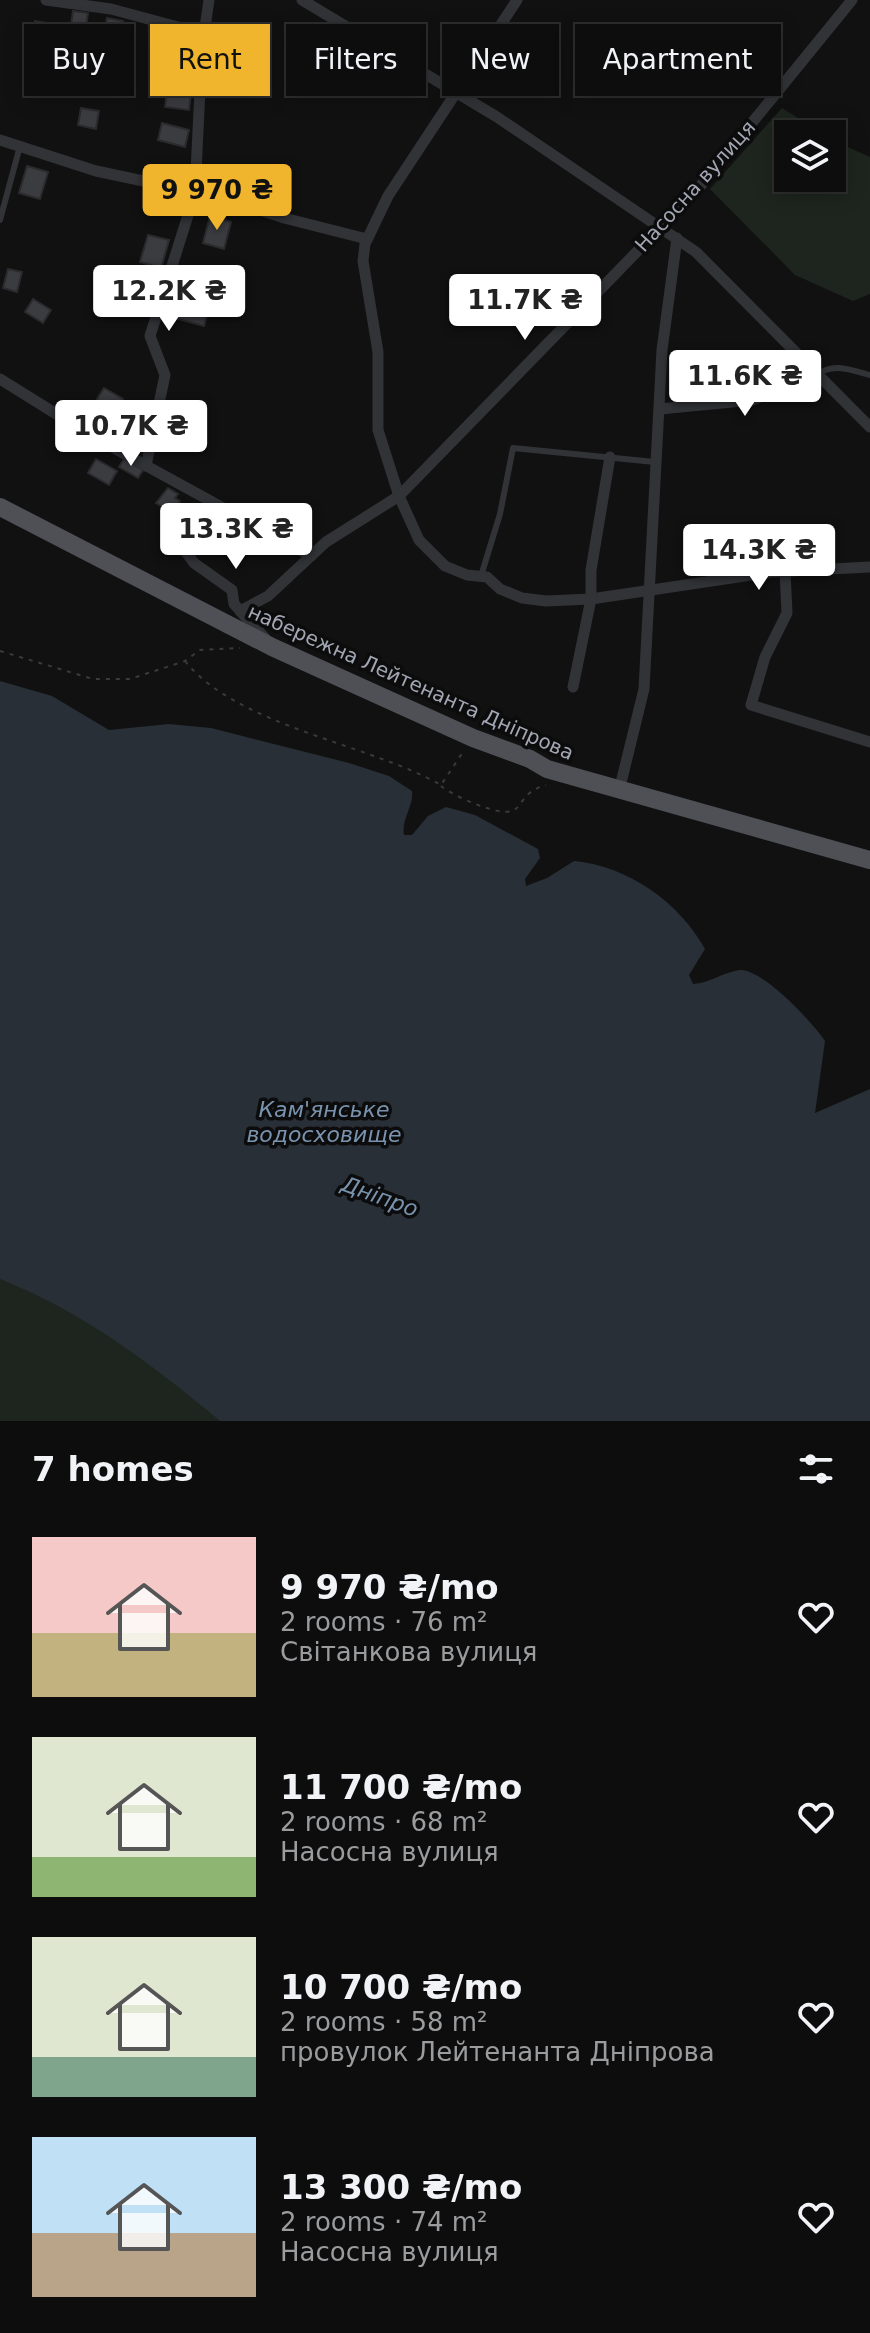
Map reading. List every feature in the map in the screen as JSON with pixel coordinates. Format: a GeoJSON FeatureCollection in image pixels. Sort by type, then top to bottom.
{"type":"FeatureCollection","features":[{"type":"Feature","properties":{"kind":"main road","name":"набережна Лейтенанта Дніпрова"},"geometry":{"type":"LineString","coordinates":[[0,507],[272,647],[473,738],[566,776],[870,860]]}},
{"type":"Feature","properties":{"kind":"street"},"geometry":{"type":"LineString","coordinates":[[46,0],[111,9],[167,24]]}},
{"type":"Feature","properties":{"kind":"street"},"geometry":{"type":"LineString","coordinates":[[205,24],[209,0]]}},
{"type":"Feature","properties":{"kind":"street"},"geometry":{"type":"LineString","coordinates":[[302,0],[442,85]]}},
{"type":"Feature","properties":{"kind":"street"},"geometry":{"type":"LineString","coordinates":[[501,24],[517,0]]}},
{"type":"Feature","properties":{"kind":"street","name":"Насосна вулиця"},"geometry":{"type":"LineString","coordinates":[[272,647],[240,611],[268,596],[311,556],[384,502],[399,496],[698,189],[852,0]]}},
{"type":"Feature","properties":{"kind":"street"},"geometry":{"type":"LineString","coordinates":[[146,466],[160,411],[165,375],[150,336],[195,193],[200,96]]}},
{"type":"Feature","properties":{"kind":"street"},"geometry":{"type":"LineString","coordinates":[[453,96],[388,196],[367,239],[363,261],[378,352],[378,430],[399,496],[419,540],[433,558],[467,575],[481,576],[522,598],[546,601],[591,599],[785,571],[870,567]]}},
{"type":"Feature","properties":{"kind":"street"},"geometry":{"type":"LineString","coordinates":[[460,96],[553,153],[677,238],[729,281],[870,427]]}},
{"type":"Feature","properties":{"kind":"street"},"geometry":{"type":"LineString","coordinates":[[0,140],[96,171],[195,193],[367,239]]}},
{"type":"Feature","properties":{"kind":"street"},"geometry":{"type":"LineString","coordinates":[[619,791],[643,697],[663,337],[677,238]]}},
{"type":"Feature","properties":{"kind":"street"},"geometry":{"type":"LineString","coordinates":[[660,409],[753,400],[817,375]]}},
{"type":"Feature","properties":{"kind":"street"},"geometry":{"type":"LineString","coordinates":[[0,379],[146,466],[311,556]]}},
{"type":"Feature","properties":{"kind":"street"},"geometry":{"type":"LineString","coordinates":[[573,687],[591,599],[591,570],[610,457]]}},
{"type":"Feature","properties":{"kind":"street"},"geometry":{"type":"LineString","coordinates":[[210,501],[186,552],[194,563],[232,590],[234,604],[272,647]]}},
{"type":"Feature","properties":{"kind":"street"},"geometry":{"type":"LineString","coordinates":[[785,571],[787,613],[765,657],[751,705],[870,742]]}},
{"type":"Feature","properties":{"kind":"lane"},"geometry":{"type":"LineString","coordinates":[[0,220],[20,146]]}},
{"type":"Feature","properties":{"kind":"lane"},"geometry":{"type":"LineString","coordinates":[[817,375],[825,369],[839,368],[870,375]]}},
{"type":"Feature","properties":{"kind":"lane"},"geometry":{"type":"LineString","coordinates":[[481,576],[500,514],[513,448],[655,462]]}},
{"type":"Feature","properties":{"kind":"path"},"geometry":{"type":"LineString","coordinates":[[0,651],[93,679],[130,679],[185,661],[200,650],[243,648]]}},
{"type":"Feature","properties":{"kind":"path"},"geometry":{"type":"LineString","coordinates":[[185,661],[207,685],[298,728],[441,785],[475,804],[512,811],[531,789],[566,776]]}},
{"type":"Feature","properties":{"kind":"path"},"geometry":{"type":"LineString","coordinates":[[441,785],[473,738]]}},
{"type":"Feature","properties":{"kind":"shaded area"},"geometry":{"type":"Polygon","coordinates":[[[782,108],[801,120],[774,120],[774,192],[846,192],[846,146],[870,157],[870,294],[853,301],[795,275],[710,189],[782,108]]]}},
{"type":"Feature","properties":{"kind":"shaded area"},"geometry":{"type":"Polygon","coordinates":[[[0,1201],[481,1421],[0,1421],[0,1201]]]}},
{"type":"Feature","properties":{"kind":"water","name":"Кам'янське водосховище"},"geometry":{"type":"Polygon","coordinates":[[[0,681],[52,696],[109,730],[169,724],[211,728],[389,776],[412,791],[404,835],[412,835],[428,816],[446,807],[475,815],[538,849],[540,858],[525,879],[526,886],[547,878],[574,861],[614,870],[650,889],[694,932],[705,949],[689,975],[693,984],[740,970],[750,972],[774,987],[825,1041],[815,1113],[870,1089],[870,1421],[220,1421],[116,1341],[60,1307],[0,1279],[0,681]]]}},
{"type":"Feature","properties":{"kind":"building"},"geometry":{"type":"Polygon","coordinates":[[[73,11],[88,13],[86,24],[71,24],[73,11]]]}},
{"type":"Feature","properties":{"kind":"building"},"geometry":{"type":"Polygon","coordinates":[[[107,18],[123,21],[122,24],[106,24],[107,18]]]}},
{"type":"Feature","properties":{"kind":"building"},"geometry":{"type":"Polygon","coordinates":[[[166,96],[191,96],[189,110],[165,107],[166,96]]]}},
{"type":"Feature","properties":{"kind":"building"},"geometry":{"type":"Polygon","coordinates":[[[81,108],[99,111],[96,129],[78,125],[81,108]]]}},
{"type":"Feature","properties":{"kind":"building"},"geometry":{"type":"Polygon","coordinates":[[[162,123],[189,130],[185,147],[158,140],[162,123]]]}},
{"type":"Feature","properties":{"kind":"building"},"geometry":{"type":"Polygon","coordinates":[[[27,166],[48,172],[40,199],[19,193],[27,166]]]}},
{"type":"Feature","properties":{"kind":"building"},"geometry":{"type":"Polygon","coordinates":[[[210,216],[231,222],[224,249],[203,243],[210,216]]]}},
{"type":"Feature","properties":{"kind":"building"},"geometry":{"type":"Polygon","coordinates":[[[148,235],[169,240],[161,268],[140,262],[148,235]]]}},
{"type":"Feature","properties":{"kind":"building"},"geometry":{"type":"Polygon","coordinates":[[[8,269],[22,272],[17,292],[3,288],[8,269]]]}},
{"type":"Feature","properties":{"kind":"building"},"geometry":{"type":"Polygon","coordinates":[[[188,270],[217,278],[204,326],[175,318],[188,270]]]}},
{"type":"Feature","properties":{"kind":"building"},"geometry":{"type":"Polygon","coordinates":[[[33,299],[51,310],[43,323],[25,312],[33,299]]]}},
{"type":"Feature","properties":{"kind":"building"},"geometry":{"type":"Polygon","coordinates":[[[104,388],[123,399],[114,416],[94,404],[104,388]]]}},
{"type":"Feature","properties":{"kind":"building"},"geometry":{"type":"Polygon","coordinates":[[[96,459],[117,471],[109,485],[88,473],[96,459]]]}},
{"type":"Feature","properties":{"kind":"building"},"geometry":{"type":"Polygon","coordinates":[[[124,459],[143,470],[138,478],[119,467],[124,459]]]}},
{"type":"Feature","properties":{"kind":"building"},"geometry":{"type":"Polygon","coordinates":[[[168,488],[178,494],[175,498],[180,501],[173,513],[156,503],[168,488]]]}},
{"type":"Feature","properties":{"kind":"water label","name":"Дніпро"},"geometry":{"type":"Point","coordinates":[380,1196]}}]}
